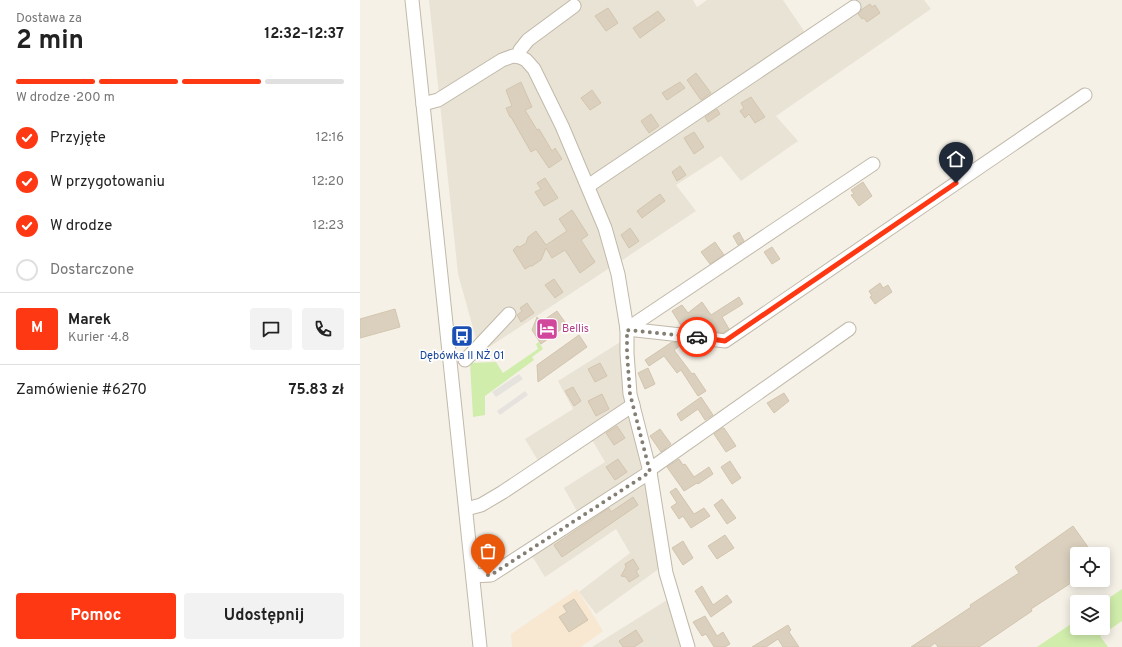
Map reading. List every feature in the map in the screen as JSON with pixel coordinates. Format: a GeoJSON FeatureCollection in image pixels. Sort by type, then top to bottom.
{"type":"FeatureCollection","features":[{"type":"Feature","properties":{"kind":"street"},"geometry":{"type":"LineString","coordinates":[[412,0],[480,647]]}},
{"type":"Feature","properties":{"kind":"street"},"geometry":{"type":"LineString","coordinates":[[520,57],[520,50],[528,40],[574,6]]}},
{"type":"Feature","properties":{"kind":"street"},"geometry":{"type":"LineString","coordinates":[[588,186],[854,7]]}},
{"type":"Feature","properties":{"kind":"street"},"geometry":{"type":"LineString","coordinates":[[423,104],[438,100],[502,60],[513,56],[526,60],[534,69],[544,88],[605,228],[618,274],[627,330],[630,394],[649,471],[666,573],[688,647]]}},
{"type":"Feature","properties":{"kind":"street"},"geometry":{"type":"LineString","coordinates":[[627,330],[725,341],[1085,95]]}},
{"type":"Feature","properties":{"kind":"street"},"geometry":{"type":"LineString","coordinates":[[627,330],[873,164]]}},
{"type":"Feature","properties":{"kind":"street"},"geometry":{"type":"LineString","coordinates":[[465,360],[509,314]]}},
{"type":"Feature","properties":{"kind":"street"},"geometry":{"type":"LineString","coordinates":[[473,576],[491,575],[649,471],[849,329]]}},
{"type":"Feature","properties":{"kind":"street"},"geometry":{"type":"LineString","coordinates":[[466,509],[481,505],[502,492],[633,405]]}},
{"type":"Feature","properties":{"kind":"shaded area"},"geometry":{"type":"Polygon","coordinates":[[[429,0],[693,0],[697,7],[707,0],[783,0],[806,34],[855,0],[924,0],[931,9],[776,116],[798,141],[741,181],[721,156],[676,185],[696,211],[480,353],[458,274],[429,0]]]}},
{"type":"Feature","properties":{"kind":"shaded area"},"geometry":{"type":"Polygon","coordinates":[[[622,341],[622,378],[626,403],[657,536],[660,568],[596,614],[579,592],[630,553],[616,529],[545,577],[527,548],[578,513],[564,488],[605,462],[591,438],[543,469],[525,439],[573,409],[558,381],[622,341]]]}},
{"type":"Feature","properties":{"kind":"shaded area"},"geometry":{"type":"Polygon","coordinates":[[[519,374],[523,379],[496,397],[492,392],[519,374]]]}},
{"type":"Feature","properties":{"kind":"shaded area"},"geometry":{"type":"Polygon","coordinates":[[[525,391],[528,395],[500,415],[497,411],[525,391]]]}},
{"type":"Feature","properties":{"kind":"shaded area"},"geometry":{"type":"Polygon","coordinates":[[[577,589],[603,631],[581,647],[512,647],[511,634],[577,589]]]}},
{"type":"Feature","properties":{"kind":"shaded area"},"geometry":{"type":"Polygon","coordinates":[[[667,600],[683,647],[592,647],[667,600]]]}},
{"type":"Feature","properties":{"kind":"green space"},"geometry":{"type":"Polygon","coordinates":[[[539,342],[543,349],[532,357],[534,360],[485,396],[485,415],[473,417],[470,363],[496,362],[503,373],[538,349],[536,344],[539,342]]]}},
{"type":"Feature","properties":{"kind":"green space"},"geometry":{"type":"Polygon","coordinates":[[[1122,589],[1122,621],[1110,629],[1110,597],[1122,589]]]}},
{"type":"Feature","properties":{"kind":"green space"},"geometry":{"type":"Polygon","coordinates":[[[1070,625],[1070,635],[1101,635],[1100,636],[1108,647],[1037,647],[1070,625]]]}},
{"type":"Feature","properties":{"kind":"building"},"geometry":{"type":"Polygon","coordinates":[[[870,4],[872,7],[875,5],[880,13],[867,22],[858,14],[870,4]]]}},
{"type":"Feature","properties":{"kind":"building"},"geometry":{"type":"Polygon","coordinates":[[[608,8],[618,23],[606,31],[595,16],[608,8]]]}},
{"type":"Feature","properties":{"kind":"building"},"geometry":{"type":"Polygon","coordinates":[[[658,11],[665,20],[640,38],[633,28],[658,11]]]}},
{"type":"Feature","properties":{"kind":"building"},"geometry":{"type":"Polygon","coordinates":[[[696,73],[711,93],[701,100],[687,80],[696,73]]]}},
{"type":"Feature","properties":{"kind":"building"},"geometry":{"type":"Polygon","coordinates":[[[521,82],[532,107],[525,110],[537,130],[539,129],[552,151],[555,148],[562,159],[549,168],[536,149],[531,152],[506,108],[512,106],[506,90],[521,82]]]}},
{"type":"Feature","properties":{"kind":"building"},"geometry":{"type":"Polygon","coordinates":[[[680,82],[685,88],[667,100],[662,93],[680,82]]]}},
{"type":"Feature","properties":{"kind":"building"},"geometry":{"type":"Polygon","coordinates":[[[592,90],[601,103],[590,110],[581,98],[592,90]]]}},
{"type":"Feature","properties":{"kind":"building"},"geometry":{"type":"Polygon","coordinates":[[[751,97],[765,117],[755,123],[749,114],[745,118],[740,111],[744,108],[741,103],[751,97]]]}},
{"type":"Feature","properties":{"kind":"building"},"geometry":{"type":"Polygon","coordinates":[[[717,109],[720,114],[708,122],[705,117],[717,109]]]}},
{"type":"Feature","properties":{"kind":"building"},"geometry":{"type":"Polygon","coordinates":[[[651,114],[659,126],[649,133],[641,121],[651,114]]]}},
{"type":"Feature","properties":{"kind":"building"},"geometry":{"type":"Polygon","coordinates":[[[694,132],[704,147],[694,154],[684,138],[694,132]]]}},
{"type":"Feature","properties":{"kind":"building"},"geometry":{"type":"Polygon","coordinates":[[[680,166],[686,175],[677,181],[672,172],[680,166]]]}},
{"type":"Feature","properties":{"kind":"building"},"geometry":{"type":"Polygon","coordinates":[[[545,178],[558,198],[544,206],[535,192],[541,189],[537,183],[545,178]]]}},
{"type":"Feature","properties":{"kind":"building"},"geometry":{"type":"Polygon","coordinates":[[[863,182],[872,196],[859,206],[851,195],[854,194],[851,190],[863,182]]]}},
{"type":"Feature","properties":{"kind":"building"},"geometry":{"type":"Polygon","coordinates":[[[660,194],[665,201],[642,218],[637,211],[660,194]]]}},
{"type":"Feature","properties":{"kind":"building"},"geometry":{"type":"Polygon","coordinates":[[[572,210],[588,235],[581,240],[595,262],[580,273],[565,250],[552,258],[546,248],[541,260],[525,269],[513,250],[517,246],[520,247],[526,243],[528,237],[536,231],[546,245],[567,231],[559,219],[572,210]]]}},
{"type":"Feature","properties":{"kind":"building"},"geometry":{"type":"Polygon","coordinates":[[[630,228],[639,241],[629,248],[621,235],[630,228]]]}},
{"type":"Feature","properties":{"kind":"building"},"geometry":{"type":"Polygon","coordinates":[[[739,232],[744,241],[738,245],[733,236],[739,232]]]}},
{"type":"Feature","properties":{"kind":"building"},"geometry":{"type":"Polygon","coordinates":[[[715,242],[724,255],[710,264],[701,252],[715,242]]]}},
{"type":"Feature","properties":{"kind":"building"},"geometry":{"type":"Polygon","coordinates":[[[772,247],[780,259],[772,264],[764,252],[772,247]]]}},
{"type":"Feature","properties":{"kind":"building"},"geometry":{"type":"Polygon","coordinates":[[[554,279],[563,292],[555,298],[545,285],[554,279]]]}},
{"type":"Feature","properties":{"kind":"building"},"geometry":{"type":"Polygon","coordinates":[[[880,283],[883,288],[888,285],[892,292],[875,304],[870,297],[872,296],[869,291],[880,283]]]}},
{"type":"Feature","properties":{"kind":"building"},"geometry":{"type":"Polygon","coordinates":[[[739,297],[743,304],[722,317],[729,329],[723,333],[714,331],[711,326],[703,330],[696,318],[682,327],[672,311],[682,305],[688,313],[702,302],[711,315],[739,297]]]}},
{"type":"Feature","properties":{"kind":"building"},"geometry":{"type":"Polygon","coordinates":[[[527,303],[534,313],[521,322],[517,315],[522,311],[520,308],[527,303]]]}},
{"type":"Feature","properties":{"kind":"building"},"geometry":{"type":"Polygon","coordinates":[[[395,309],[400,327],[360,338],[360,319],[395,309]]]}},
{"type":"Feature","properties":{"kind":"building","name":"Bellis"},"geometry":{"type":"Polygon","coordinates":[[[557,311],[567,325],[541,344],[532,330],[537,317],[541,322],[557,311]]]}},
{"type":"Feature","properties":{"kind":"building"},"geometry":{"type":"Polygon","coordinates":[[[579,335],[587,347],[538,382],[537,365],[579,335]]]}},
{"type":"Feature","properties":{"kind":"building"},"geometry":{"type":"Polygon","coordinates":[[[672,342],[679,343],[681,345],[674,350],[692,374],[694,373],[706,391],[698,396],[681,370],[677,373],[664,356],[649,366],[645,360],[672,342]]]}},
{"type":"Feature","properties":{"kind":"building"},"geometry":{"type":"Polygon","coordinates":[[[600,363],[607,376],[595,382],[588,369],[600,363]]]}},
{"type":"Feature","properties":{"kind":"building"},"geometry":{"type":"Polygon","coordinates":[[[648,368],[655,384],[645,389],[638,373],[648,368]]]}},
{"type":"Feature","properties":{"kind":"building"},"geometry":{"type":"Polygon","coordinates":[[[573,387],[581,401],[574,406],[565,391],[573,387]]]}},
{"type":"Feature","properties":{"kind":"building"},"geometry":{"type":"Polygon","coordinates":[[[784,393],[789,401],[774,413],[767,403],[784,393]]]}},
{"type":"Feature","properties":{"kind":"building"},"geometry":{"type":"Polygon","coordinates":[[[602,394],[609,409],[596,416],[588,401],[602,394]]]}},
{"type":"Feature","properties":{"kind":"building"},"geometry":{"type":"Polygon","coordinates":[[[701,397],[713,415],[705,420],[698,409],[681,421],[677,414],[701,397]]]}},
{"type":"Feature","properties":{"kind":"building"},"geometry":{"type":"Polygon","coordinates":[[[617,426],[625,438],[614,445],[606,433],[617,426]]]}},
{"type":"Feature","properties":{"kind":"building"},"geometry":{"type":"Polygon","coordinates":[[[724,428],[736,446],[726,452],[714,434],[724,428]]]}},
{"type":"Feature","properties":{"kind":"building"},"geometry":{"type":"Polygon","coordinates":[[[660,429],[671,444],[661,452],[650,436],[660,429]]]}},
{"type":"Feature","properties":{"kind":"building"},"geometry":{"type":"Polygon","coordinates":[[[618,459],[627,472],[615,480],[606,467],[618,459]]]}},
{"type":"Feature","properties":{"kind":"building"},"geometry":{"type":"Polygon","coordinates":[[[679,459],[683,465],[685,464],[694,477],[709,467],[713,474],[684,491],[667,467],[679,459]]]}},
{"type":"Feature","properties":{"kind":"building"},"geometry":{"type":"Polygon","coordinates":[[[730,461],[741,478],[732,484],[721,467],[730,461]]]}},
{"type":"Feature","properties":{"kind":"building"},"geometry":{"type":"Polygon","coordinates":[[[676,488],[694,514],[704,508],[710,516],[691,528],[683,516],[679,519],[671,507],[677,503],[670,492],[676,488]]]}},
{"type":"Feature","properties":{"kind":"building"},"geometry":{"type":"Polygon","coordinates":[[[633,497],[638,505],[562,557],[554,545],[609,508],[611,512],[633,497]]]}},
{"type":"Feature","properties":{"kind":"building"},"geometry":{"type":"Polygon","coordinates":[[[722,499],[736,518],[727,524],[714,505],[722,499]]]}},
{"type":"Feature","properties":{"kind":"building"},"geometry":{"type":"Polygon","coordinates":[[[1073,526],[1088,547],[1070,547],[1070,584],[1031,609],[1032,611],[979,647],[938,647],[935,643],[930,647],[911,647],[971,607],[970,605],[1019,573],[1015,567],[1073,526]]]}},
{"type":"Feature","properties":{"kind":"building"},"geometry":{"type":"Polygon","coordinates":[[[725,535],[734,548],[717,559],[708,546],[725,535]]]}},
{"type":"Feature","properties":{"kind":"building"},"geometry":{"type":"Polygon","coordinates":[[[683,541],[693,558],[683,565],[672,548],[683,541]]]}},
{"type":"Feature","properties":{"kind":"building"},"geometry":{"type":"Polygon","coordinates":[[[633,559],[639,569],[636,571],[639,576],[629,582],[626,577],[621,576],[626,567],[625,564],[633,559]]]}},
{"type":"Feature","properties":{"kind":"building"},"geometry":{"type":"Polygon","coordinates":[[[702,586],[713,605],[727,595],[732,602],[711,617],[695,591],[702,586]]]}},
{"type":"Feature","properties":{"kind":"building"},"geometry":{"type":"Polygon","coordinates":[[[574,599],[588,620],[569,632],[559,617],[567,612],[563,606],[574,599]]]}},
{"type":"Feature","properties":{"kind":"building"},"geometry":{"type":"Polygon","coordinates":[[[705,616],[717,636],[723,632],[730,644],[725,647],[714,647],[706,634],[702,636],[693,622],[705,616]]]}},
{"type":"Feature","properties":{"kind":"building"},"geometry":{"type":"Polygon","coordinates":[[[788,625],[791,630],[789,632],[799,647],[783,647],[778,639],[766,647],[752,647],[788,625]]]}},
{"type":"Feature","properties":{"kind":"building"},"geometry":{"type":"Polygon","coordinates":[[[636,630],[643,641],[634,647],[623,647],[619,641],[636,630]]]}},
{"type":"Feature","properties":{"kind":"way so far"},"geometry":{"type":"LineString","coordinates":[[488,575],[491,575],[650,472],[630,394],[627,330],[697,337]]}},
{"type":"Feature","properties":{"kind":"place","name":"Bellis"},"geometry":{"type":"Point","coordinates":[547,329]}},
{"type":"Feature","properties":{"kind":"place","name":"Dębówka II NŻ 01"},"geometry":{"type":"Point","coordinates":[462,336]}},
{"type":"Feature","properties":{"kind":"route"},"geometry":{"type":"LineString","coordinates":[[697,337],[725,341],[956,183]]}}]}
